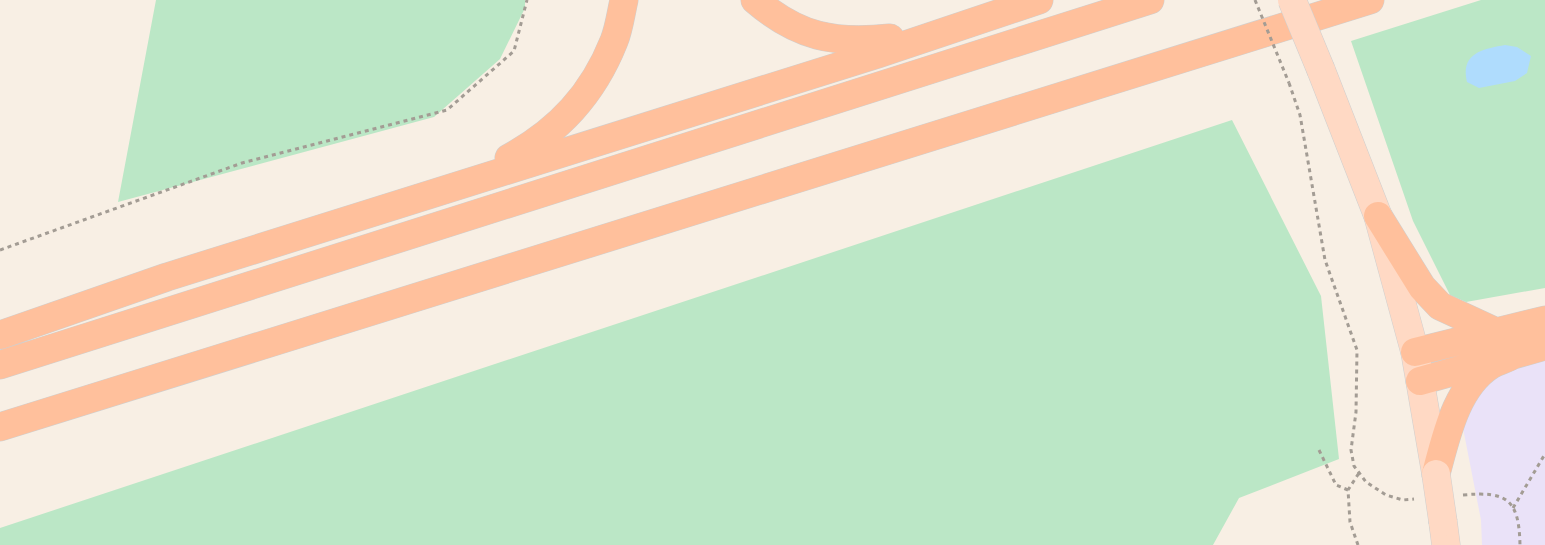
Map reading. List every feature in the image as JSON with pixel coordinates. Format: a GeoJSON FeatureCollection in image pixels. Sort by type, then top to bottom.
{"type":"FeatureCollection","features":[{"type":"Feature","properties":{"kind":"highway"},"geometry":{"type":"LineString","coordinates":[[464,182],[531,146],[569,116],[596,79],[615,40],[624,0]]}},
{"type":"Feature","properties":{"kind":"highway"},"geometry":{"type":"LineString","coordinates":[[754,0],[796,28],[826,38],[856,41],[946,30]]}},
{"type":"Feature","properties":{"kind":"highway"},"geometry":{"type":"LineString","coordinates":[[0,335],[167,277],[464,182],[878,54],[1039,0]]}},
{"type":"Feature","properties":{"kind":"highway"},"geometry":{"type":"LineString","coordinates":[[0,365],[1150,0]]}},
{"type":"Feature","properties":{"kind":"highway"},"geometry":{"type":"LineString","coordinates":[[0,427],[1370,0]]}},
{"type":"Feature","properties":{"kind":"highway"},"geometry":{"type":"LineString","coordinates":[[1378,216],[1422,287],[1440,306],[1494,331]]}},
{"type":"Feature","properties":{"kind":"highway"},"geometry":{"type":"LineString","coordinates":[[1415,352],[1494,331],[1545,320]]}},
{"type":"Feature","properties":{"kind":"highway"},"geometry":{"type":"LineString","coordinates":[[1420,381],[1545,346]]}},
{"type":"Feature","properties":{"kind":"highway"},"geometry":{"type":"LineString","coordinates":[[1436,474],[1455,414],[1471,383],[1491,365],[1513,355]]}},
{"type":"Feature","properties":{"kind":"main road"},"geometry":{"type":"LineString","coordinates":[[1292,0],[1378,216],[1415,352],[1444,533]]}},
{"type":"Feature","properties":{"kind":"path"},"geometry":{"type":"LineString","coordinates":[[0,250],[242,164],[448,110],[514,50],[527,0]]}},
{"type":"Feature","properties":{"kind":"path"},"geometry":{"type":"LineString","coordinates":[[1255,0],[1300,115],[1325,260],[1357,350],[1356,412],[1351,450],[1354,466],[1366,482],[1386,496],[1403,500],[1421,499]]}},
{"type":"Feature","properties":{"kind":"path"},"geometry":{"type":"LineString","coordinates":[[1318,450],[1336,485],[1348,490]]}},
{"type":"Feature","properties":{"kind":"path"},"geometry":{"type":"LineString","coordinates":[[1513,508],[1545,454]]}},
{"type":"Feature","properties":{"kind":"path"},"geometry":{"type":"LineString","coordinates":[[1358,545],[1350,522],[1348,490],[1359,473]]}},
{"type":"Feature","properties":{"kind":"path"},"geometry":{"type":"LineString","coordinates":[[1457,496],[1488,493],[1501,496],[1513,508],[1519,524],[1520,545]]}},
{"type":"Feature","properties":{"kind":"shaded area"},"geometry":{"type":"Polygon","coordinates":[[[1545,349],[1545,545],[1482,545],[1481,520],[1462,423],[1477,390],[1499,367],[1545,349]]]}},
{"type":"Feature","properties":{"kind":"green space"},"geometry":{"type":"Polygon","coordinates":[[[156,0],[525,0],[525,8],[500,59],[434,117],[118,202],[156,0]]]}},
{"type":"Feature","properties":{"kind":"green space"},"geometry":{"type":"Polygon","coordinates":[[[1481,0],[1545,0],[1545,288],[1466,302],[1450,295],[1413,221],[1351,41],[1481,0]]]}},
{"type":"Feature","properties":{"kind":"green space"},"geometry":{"type":"Polygon","coordinates":[[[1232,120],[1321,296],[1339,459],[1239,498],[1213,545],[0,545],[0,528],[1232,120]]]}},
{"type":"Feature","properties":{"kind":"water"},"geometry":{"type":"Polygon","coordinates":[[[1505,45],[1517,47],[1531,56],[1527,73],[1515,81],[1479,88],[1467,82],[1467,65],[1475,54],[1489,48],[1505,45]]]}}]}
